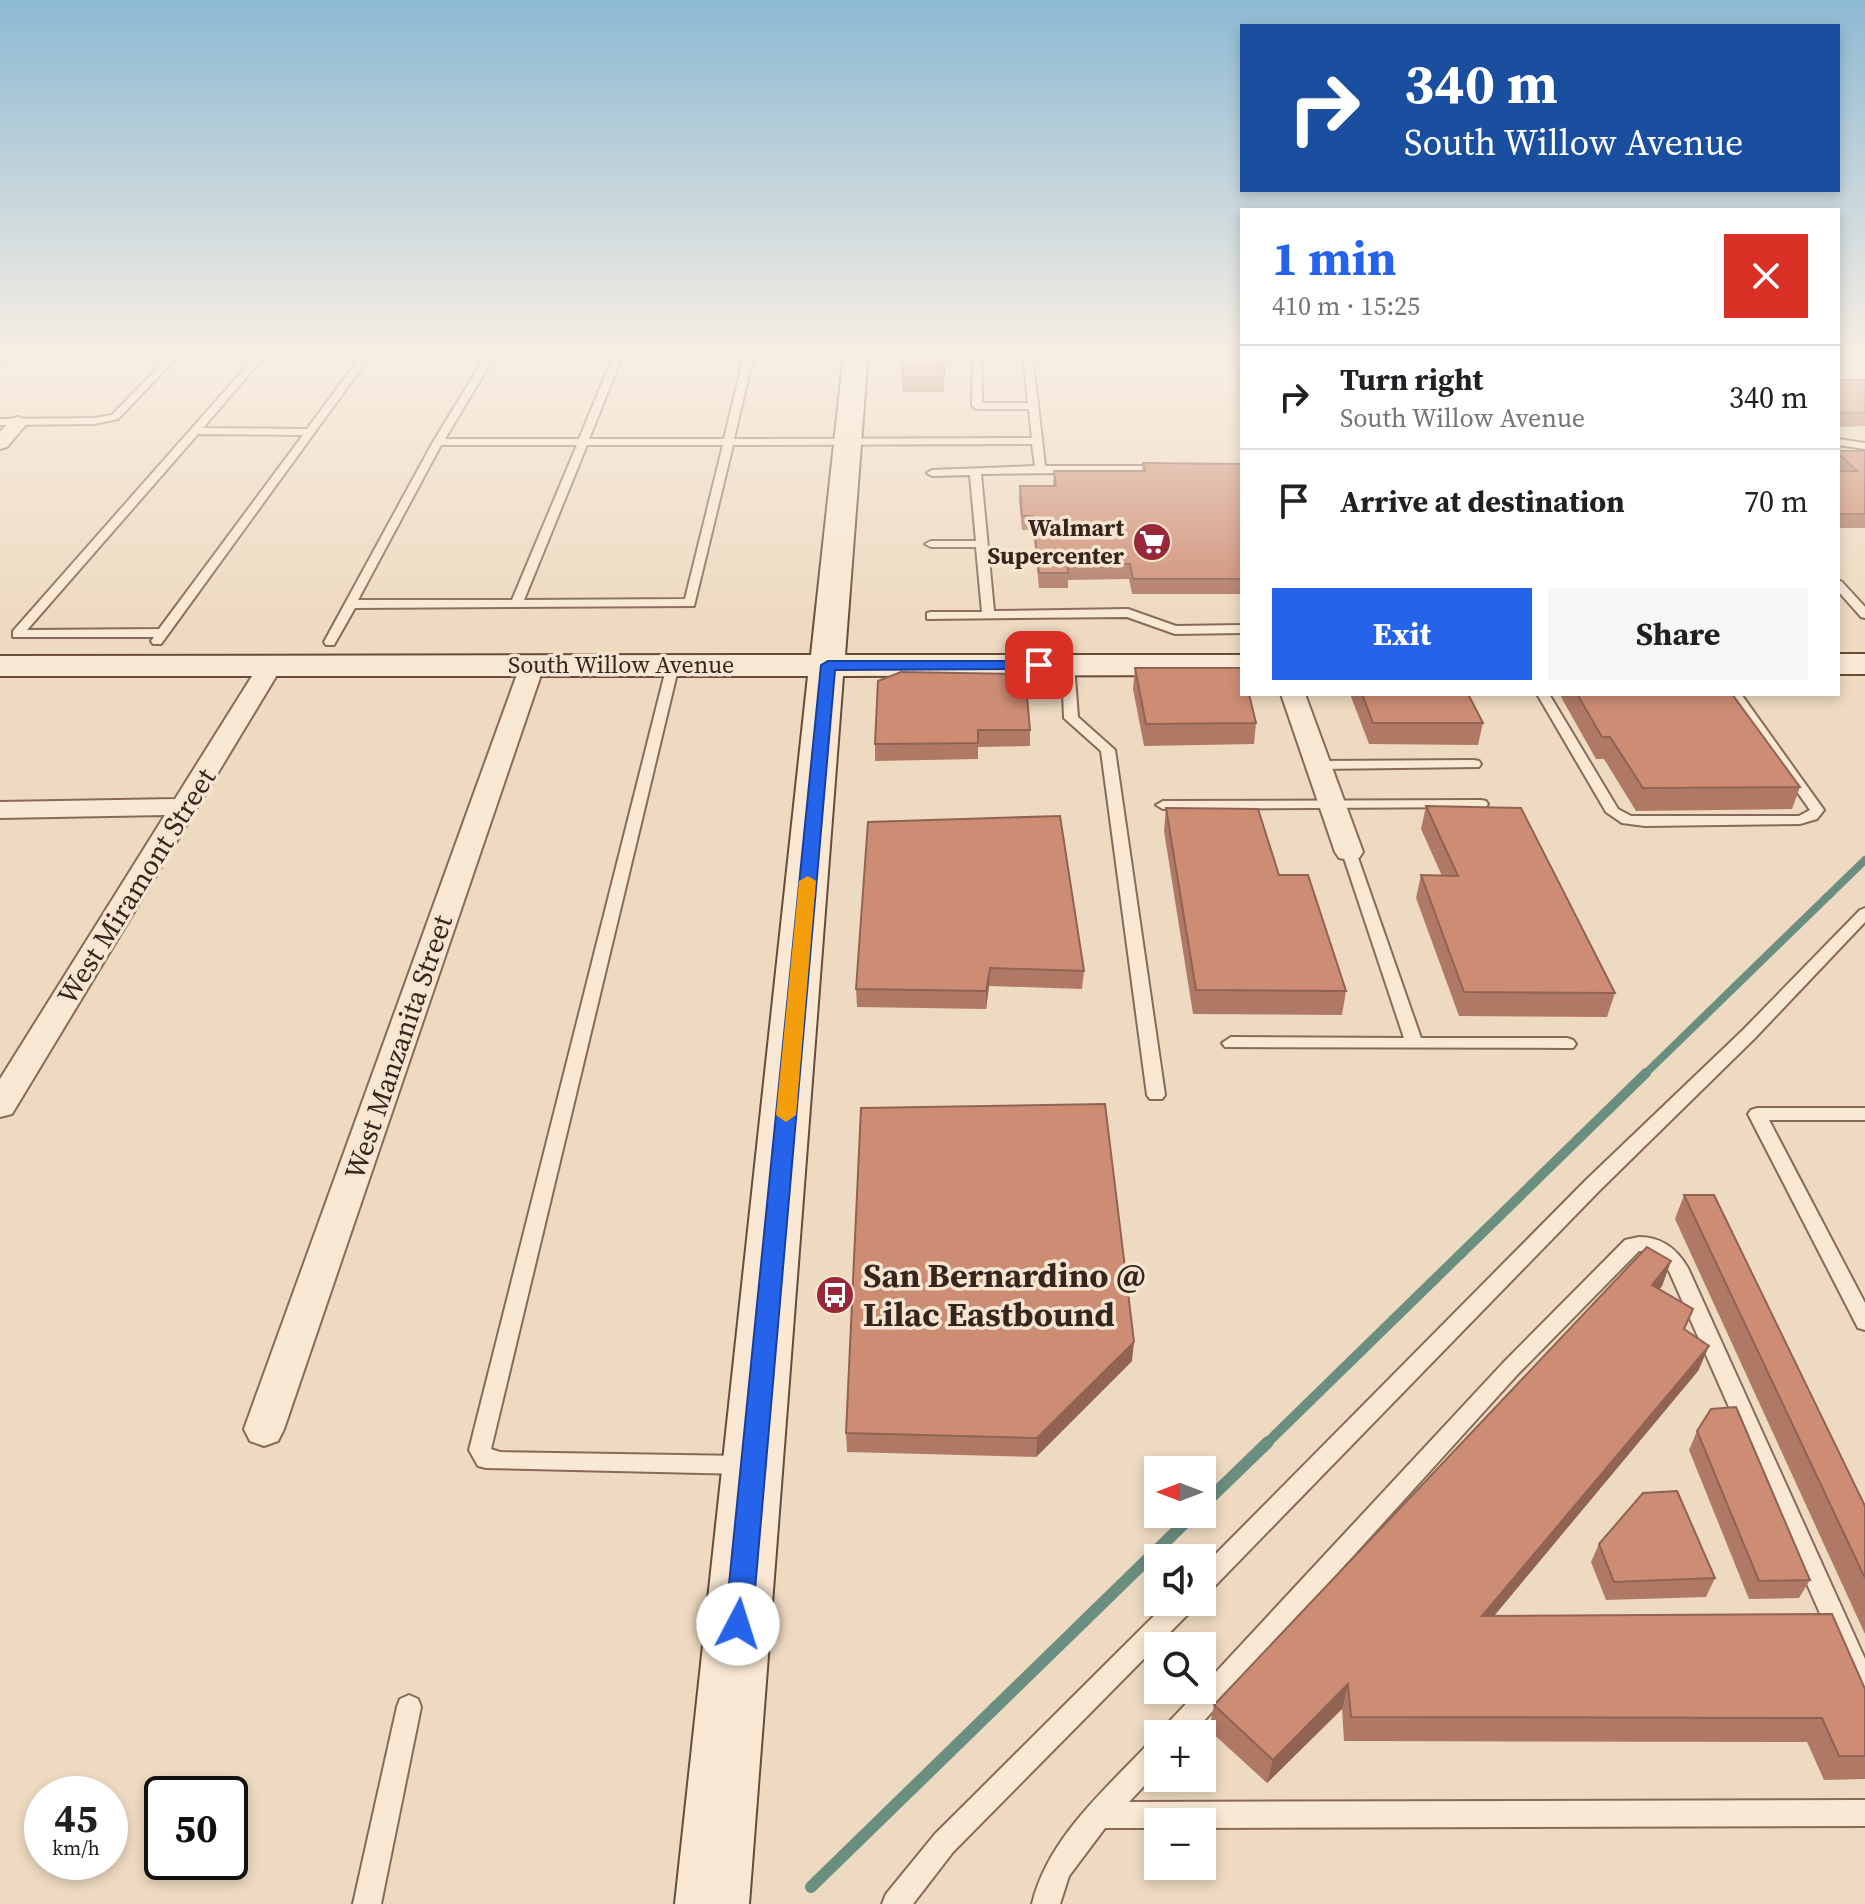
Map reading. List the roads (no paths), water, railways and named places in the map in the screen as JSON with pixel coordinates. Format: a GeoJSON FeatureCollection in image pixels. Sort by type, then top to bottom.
{"type":"FeatureCollection","features":[{"type":"Feature","properties":{"kind":"main road"},"geometry":{"type":"LineString","coordinates":[[712,1904],[847,441]]}},
{"type":"Feature","properties":{"kind":"main road"},"geometry":{"type":"LineString","coordinates":[[1840,664],[1865,664]]}},
{"type":"Feature","properties":{"kind":"main road","name":"South Willow Avenue"},"geometry":{"type":"LineString","coordinates":[[0,666],[1240,665]]}},
{"type":"Feature","properties":{"kind":"street","name":"West Miramont Street"},"geometry":{"type":"LineString","coordinates":[[0,1106],[271,665]]}},
{"type":"Feature","properties":{"kind":"street","name":"West Manzanita Street"},"geometry":{"type":"LineString","coordinates":[[264,1429],[532,666]]}},
{"type":"Feature","properties":{"kind":"street"},"geometry":{"type":"LineString","coordinates":[[1294,696],[1349,852]]}},
{"type":"Feature","properties":{"kind":"street"},"geometry":{"type":"LineString","coordinates":[[0,810],[184,807]]}},
{"type":"Feature","properties":{"kind":"lane"},"geometry":{"type":"LineString","coordinates":[[186,441],[17,634],[160,638],[305,441]]}},
{"type":"Feature","properties":{"kind":"lane"},"geometry":{"type":"LineString","coordinates":[[330,642],[438,442],[1036,441],[1040,469]]}},
{"type":"Feature","properties":{"kind":"lane"},"geometry":{"type":"LineString","coordinates":[[517,603],[581,442]]}},
{"type":"Feature","properties":{"kind":"lane"},"geometry":{"type":"LineString","coordinates":[[1840,442],[1865,446]]}},
{"type":"Feature","properties":{"kind":"lane"},"geometry":{"type":"LineString","coordinates":[[350,604],[690,603],[729,443]]}},
{"type":"Feature","properties":{"kind":"lane"},"geometry":{"type":"LineString","coordinates":[[1840,454],[1865,454]]}},
{"type":"Feature","properties":{"kind":"lane"},"geometry":{"type":"LineString","coordinates":[[932,473],[1180,469]]}},
{"type":"Feature","properties":{"kind":"lane"},"geometry":{"type":"LineString","coordinates":[[975,470],[988,615]]}},
{"type":"Feature","properties":{"kind":"lane"},"geometry":{"type":"LineString","coordinates":[[931,544],[981,544]]}},
{"type":"Feature","properties":{"kind":"lane"},"geometry":{"type":"LineString","coordinates":[[1840,586],[1865,614]]}},
{"type":"Feature","properties":{"kind":"lane"},"geometry":{"type":"LineString","coordinates":[[931,616],[1128,613],[1175,630],[1240,629]]}},
{"type":"Feature","properties":{"kind":"lane"},"geometry":{"type":"LineString","coordinates":[[673,665],[480,1450],[486,1459],[500,1461],[753,1465]]}},
{"type":"Feature","properties":{"kind":"lane"},"geometry":{"type":"LineString","coordinates":[[1068,665],[1071,718],[1108,750],[1156,1095]]}},
{"type":"Feature","properties":{"kind":"lane"},"geometry":{"type":"LineString","coordinates":[[1544,696],[1613,812],[1621,818],[1645,822],[1800,820],[1812,816],[1817,810],[1815,805],[1735,696]]}},
{"type":"Feature","properties":{"kind":"lane"},"geometry":{"type":"LineString","coordinates":[[1318,765],[1474,764]]}},
{"type":"Feature","properties":{"kind":"lane"},"geometry":{"type":"LineString","coordinates":[[1163,805],[1481,804]]}},
{"type":"Feature","properties":{"kind":"lane"},"geometry":{"type":"LineString","coordinates":[[1349,852],[1414,1042]]}},
{"type":"Feature","properties":{"kind":"lane"},"geometry":{"type":"LineString","coordinates":[[1216,1570],[1582,1196],[1749,1034],[1865,913]]}},
{"type":"Feature","properties":{"kind":"lane"},"geometry":{"type":"LineString","coordinates":[[1231,1043],[1567,1044]]}},
{"type":"Feature","properties":{"kind":"lane"},"geometry":{"type":"LineString","coordinates":[[1865,1114],[1757,1114],[1865,1322]]}},
{"type":"Feature","properties":{"kind":"lane"},"geometry":{"type":"LineString","coordinates":[[1188,1720],[1521,1358],[1632,1245],[1639,1243],[1666,1252],[1678,1268],[1865,1687]]}},
{"type":"Feature","properties":{"kind":"lane"},"geometry":{"type":"LineString","coordinates":[[896,1904],[944,1843],[1170,1616]]}},
{"type":"Feature","properties":{"kind":"lane"},"geometry":{"type":"LineString","coordinates":[[367,1904],[409,1707]]}},
{"type":"Feature","properties":{"kind":"lane"},"geometry":{"type":"LineString","coordinates":[[1046,1904],[1047,1889],[1066,1854],[1144,1768]]}},
{"type":"Feature","properties":{"kind":"lane"},"geometry":{"type":"LineString","coordinates":[[1102,1815],[1865,1813]]}},
{"type":"Feature","properties":{"kind":"waterway"},"geometry":{"type":"LineString","coordinates":[[1644,1075],[1865,860]]}},
{"type":"Feature","properties":{"kind":"waterway"},"geometry":{"type":"LineString","coordinates":[[1266,1444],[1646,1073]]}},
{"type":"Feature","properties":{"kind":"waterway"},"geometry":{"type":"LineString","coordinates":[[1216,1492],[1268,1442]]}},
{"type":"Feature","properties":{"kind":"waterway"},"geometry":{"type":"LineString","coordinates":[[811,1887],[1180,1528]]}},
{"type":"Feature","properties":{"kind":"place","name":"Walmart Supercenter"},"geometry":{"type":"Point","coordinates":[1152,542]}},
{"type":"Feature","properties":{"kind":"place","name":"San Bernardino @ Lilac Eastbound"},"geometry":{"type":"Point","coordinates":[835,1295]}}]}
